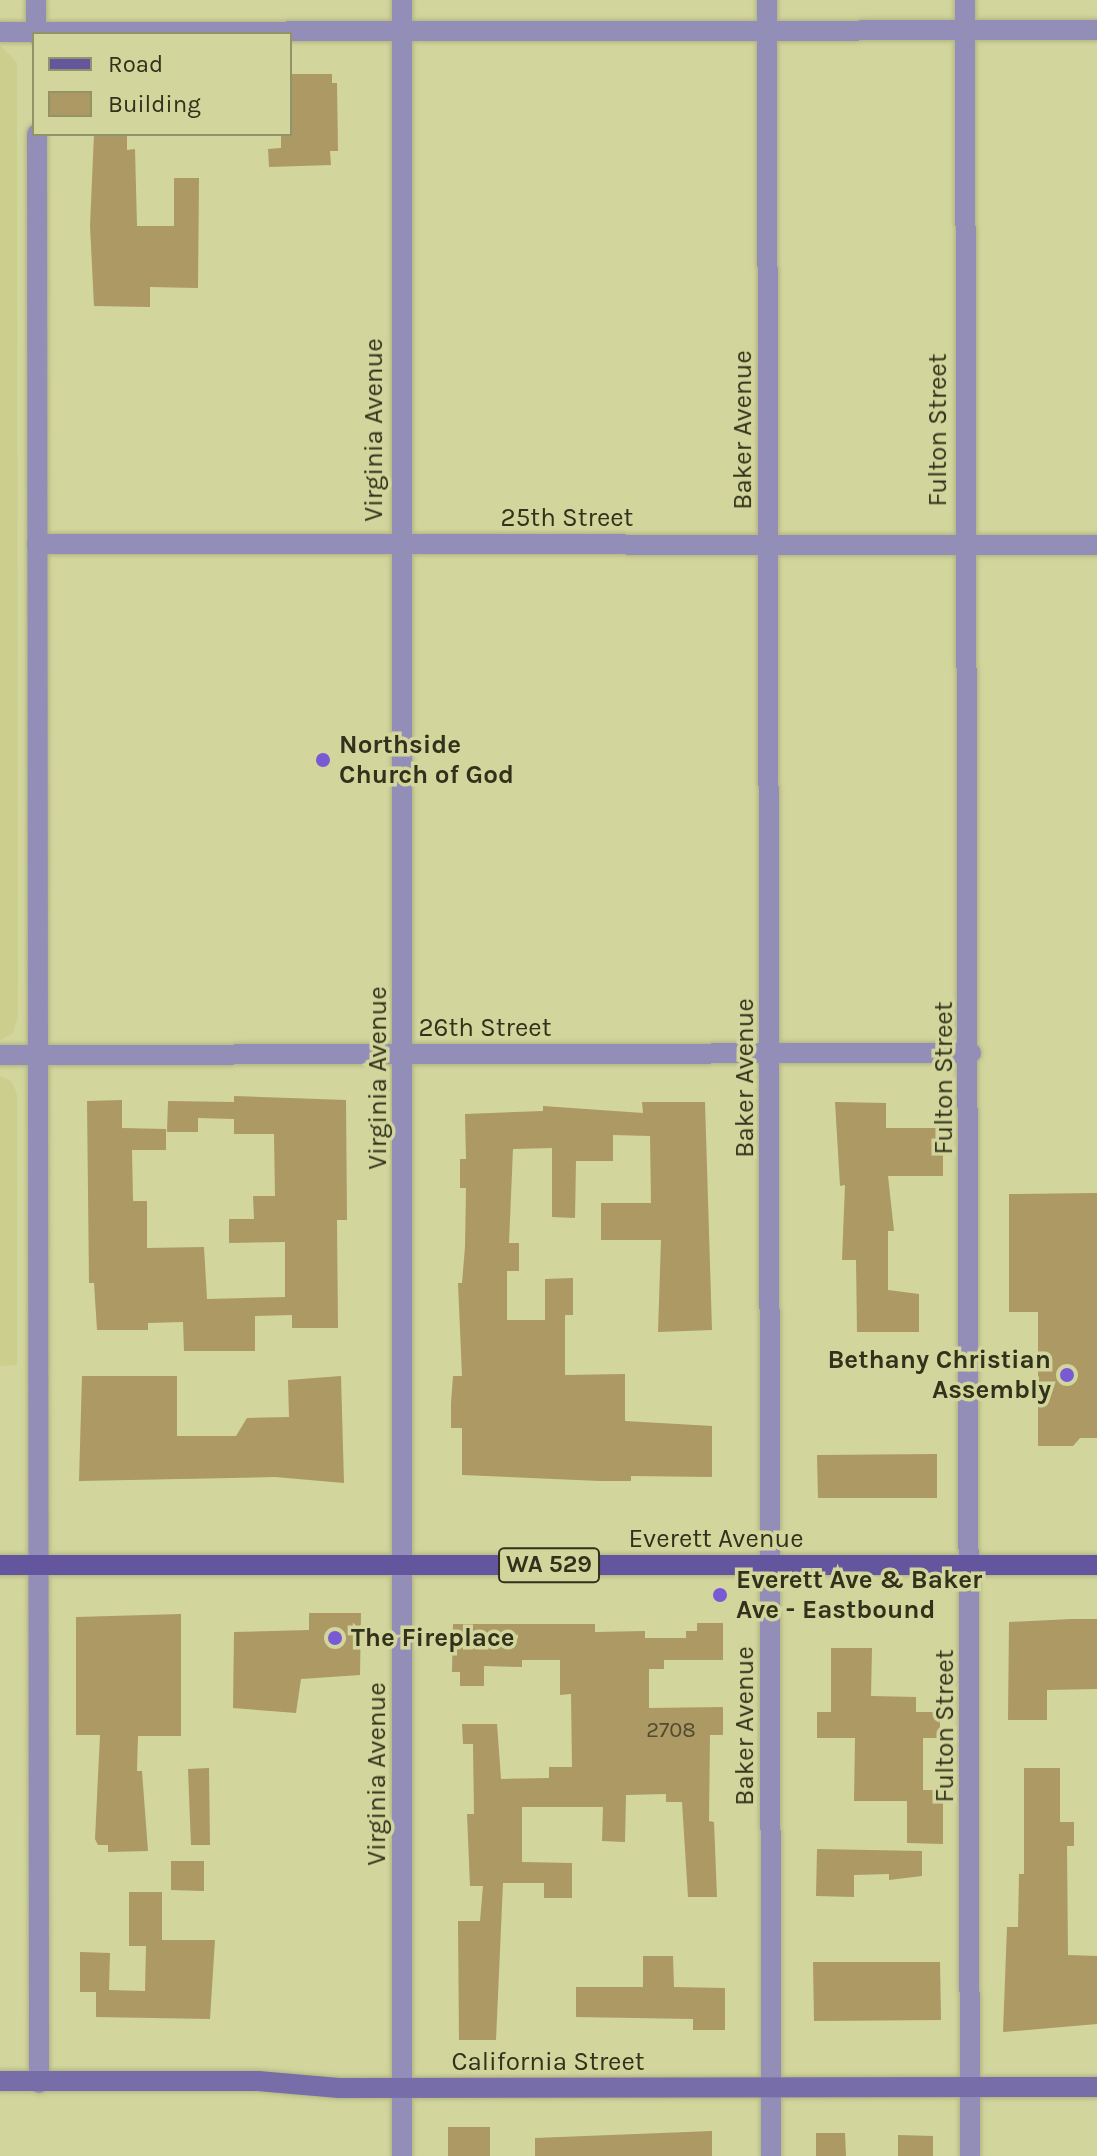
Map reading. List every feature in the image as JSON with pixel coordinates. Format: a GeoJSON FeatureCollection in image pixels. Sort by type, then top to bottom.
{"type":"FeatureCollection","features":[{"type":"Feature","properties":{"kind":"main road","name":"Everett Avenue"},"geometry":{"type":"LineString","coordinates":[[0,1565],[1097,1565]]}},
{"type":"Feature","properties":{"kind":"street"},"geometry":{"type":"LineString","coordinates":[[36,0],[36,32]]}},
{"type":"Feature","properties":{"kind":"street","name":"Virginia Avenue"},"geometry":{"type":"LineString","coordinates":[[402,0],[399,545],[405,1054],[402,2156]]}},
{"type":"Feature","properties":{"kind":"street","name":"Baker Avenue"},"geometry":{"type":"LineString","coordinates":[[767,0],[771,2156]]}},
{"type":"Feature","properties":{"kind":"street","name":"Fulton Street"},"geometry":{"type":"LineString","coordinates":[[965,0],[964,545],[971,1053],[970,2156]]}},
{"type":"Feature","properties":{"kind":"street"},"geometry":{"type":"LineString","coordinates":[[219,32],[1097,30]]}},
{"type":"Feature","properties":{"kind":"street"},"geometry":{"type":"LineString","coordinates":[[0,32],[32,33]]}},
{"type":"Feature","properties":{"kind":"street"},"geometry":{"type":"LineString","coordinates":[[37,136],[39,2083]]}},
{"type":"Feature","properties":{"kind":"street","name":"25th Street"},"geometry":{"type":"LineString","coordinates":[[37,544],[1097,545]]}},
{"type":"Feature","properties":{"kind":"street","name":"26th Street"},"geometry":{"type":"LineString","coordinates":[[0,1055],[971,1053]]}},
{"type":"Feature","properties":{"kind":"street","name":"California Street"},"geometry":{"type":"LineString","coordinates":[[0,2081],[258,2081],[401,2088],[1097,2087]]}},
{"type":"Feature","properties":{"kind":"shaded area"},"geometry":{"type":"Polygon","coordinates":[[[0,45],[17,63],[18,1017],[12,1034],[0,1040],[0,45]]]}},
{"type":"Feature","properties":{"kind":"shaded area"},"geometry":{"type":"Polygon","coordinates":[[[0,1076],[11,1081],[17,1094],[17,1365],[0,1366],[0,1076]]]}},
{"type":"Feature","properties":{"kind":"building"},"geometry":{"type":"Polygon","coordinates":[[[292,74],[332,74],[332,83],[337,83],[338,151],[330,151],[331,165],[269,167],[268,149],[281,148],[281,136],[292,136],[292,74]]]}},
{"type":"Feature","properties":{"kind":"building"},"geometry":{"type":"Polygon","coordinates":[[[94,136],[127,136],[127,150],[135,149],[137,226],[174,226],[174,178],[199,178],[198,288],[150,287],[150,307],[94,306],[90,226],[94,136]]]}},
{"type":"Feature","properties":{"kind":"building"},"geometry":{"type":"Polygon","coordinates":[[[234,1096],[346,1100],[347,1220],[337,1220],[338,1328],[292,1328],[292,1315],[255,1316],[255,1351],[184,1351],[183,1322],[148,1323],[148,1330],[97,1330],[94,1283],[89,1283],[87,1101],[122,1100],[122,1128],[166,1129],[166,1150],[132,1150],[133,1201],[147,1201],[147,1248],[204,1247],[207,1299],[285,1297],[285,1242],[229,1243],[229,1219],[254,1219],[253,1196],[275,1196],[274,1134],[234,1134],[234,1119],[198,1118],[198,1132],[167,1132],[168,1101],[234,1102],[234,1096]]]}},
{"type":"Feature","properties":{"kind":"building"},"geometry":{"type":"Polygon","coordinates":[[[642,1102],[705,1102],[712,1330],[658,1332],[661,1240],[601,1240],[601,1203],[651,1203],[650,1136],[613,1135],[613,1161],[576,1161],[575,1218],[552,1217],[552,1148],[513,1149],[509,1243],[519,1243],[519,1271],[507,1271],[507,1320],[545,1320],[545,1279],[573,1278],[573,1315],[565,1315],[565,1375],[625,1374],[625,1421],[712,1426],[712,1477],[631,1476],[631,1481],[600,1481],[462,1475],[462,1428],[451,1428],[451,1403],[453,1376],[462,1376],[458,1283],[462,1283],[465,1247],[466,1188],[460,1188],[460,1159],[466,1159],[465,1114],[543,1111],[543,1106],[643,1113],[642,1102]]]}},
{"type":"Feature","properties":{"kind":"building"},"geometry":{"type":"Polygon","coordinates":[[[835,1102],[886,1103],[886,1128],[943,1128],[943,1176],[888,1176],[894,1231],[888,1231],[888,1290],[919,1294],[919,1332],[857,1332],[856,1260],[842,1260],[845,1185],[840,1186],[835,1102]]]}},
{"type":"Feature","properties":{"kind":"building","name":"Bethany Christian Assembly"},"geometry":{"type":"Polygon","coordinates":[[[1097,1193],[1097,1438],[1080,1438],[1073,1446],[1038,1446],[1038,1312],[1009,1312],[1009,1194],[1097,1193]]]}},
{"type":"Feature","properties":{"kind":"building"},"geometry":{"type":"Polygon","coordinates":[[[82,1376],[177,1376],[177,1436],[236,1436],[247,1418],[289,1417],[288,1380],[341,1376],[344,1483],[275,1477],[79,1481],[82,1376]]]}},
{"type":"Feature","properties":{"kind":"building"},"geometry":{"type":"Polygon","coordinates":[[[937,1454],[937,1498],[818,1498],[817,1455],[937,1454]]]}},
{"type":"Feature","properties":{"kind":"building"},"geometry":{"type":"Polygon","coordinates":[[[309,1613],[361,1613],[360,1675],[301,1679],[296,1713],[233,1708],[234,1632],[309,1630],[309,1613]]]}},
{"type":"Feature","properties":{"kind":"building"},"geometry":{"type":"Polygon","coordinates":[[[181,1614],[181,1736],[138,1736],[137,1771],[142,1771],[148,1851],[108,1852],[108,1845],[98,1845],[95,1839],[100,1735],[76,1735],[76,1617],[181,1614]]]}},
{"type":"Feature","properties":{"kind":"building"},"geometry":{"type":"Polygon","coordinates":[[[1097,1619],[1097,1689],[1047,1690],[1047,1720],[1008,1720],[1009,1622],[1097,1619]]]}},
{"type":"Feature","properties":{"kind":"building"},"geometry":{"type":"Polygon","coordinates":[[[697,1623],[723,1623],[723,1660],[664,1660],[664,1669],[649,1669],[649,1708],[723,1707],[723,1735],[710,1735],[709,1821],[714,1822],[717,1897],[688,1897],[682,1802],[666,1802],[666,1794],[626,1795],[625,1842],[602,1841],[603,1807],[522,1807],[522,1862],[572,1863],[572,1898],[544,1898],[544,1883],[503,1883],[496,2040],[459,2040],[458,1921],[480,1921],[483,1886],[470,1886],[467,1814],[474,1814],[473,1744],[463,1744],[462,1724],[497,1724],[501,1779],[549,1778],[549,1767],[572,1767],[571,1694],[560,1695],[560,1660],[522,1660],[522,1667],[484,1666],[484,1686],[460,1686],[460,1672],[452,1672],[453,1624],[595,1624],[595,1632],[645,1631],[645,1638],[686,1638],[686,1631],[697,1631],[697,1623]]]}},
{"type":"Feature","properties":{"kind":"building"},"geometry":{"type":"Polygon","coordinates":[[[831,1648],[872,1648],[871,1696],[916,1697],[916,1712],[940,1712],[940,1738],[923,1738],[923,1790],[943,1790],[943,1844],[907,1843],[907,1801],[854,1801],[855,1738],[817,1738],[817,1712],[831,1712],[831,1648]]]}},
{"type":"Feature","properties":{"kind":"building"},"geometry":{"type":"Polygon","coordinates":[[[209,1768],[210,1845],[191,1845],[188,1769],[209,1768]]]}},
{"type":"Feature","properties":{"kind":"building"},"geometry":{"type":"Polygon","coordinates":[[[1024,1768],[1060,1768],[1060,1822],[1074,1822],[1074,1846],[1067,1846],[1068,1955],[1097,1956],[1097,2024],[1003,2032],[1007,1927],[1018,1927],[1019,1874],[1024,1874],[1024,1768]]]}},
{"type":"Feature","properties":{"kind":"building"},"geometry":{"type":"Polygon","coordinates":[[[817,1849],[922,1851],[922,1876],[889,1880],[889,1874],[854,1875],[854,1897],[816,1896],[817,1849]]]}},
{"type":"Feature","properties":{"kind":"building"},"geometry":{"type":"Polygon","coordinates":[[[171,1861],[204,1861],[204,1891],[171,1890],[171,1861]]]}},
{"type":"Feature","properties":{"kind":"building"},"geometry":{"type":"Polygon","coordinates":[[[129,1892],[162,1892],[162,1940],[215,1940],[210,2019],[96,2017],[96,1992],[80,1992],[80,1952],[110,1953],[109,1990],[145,1991],[146,1946],[129,1946],[129,1892]]]}},
{"type":"Feature","properties":{"kind":"building"},"geometry":{"type":"Polygon","coordinates":[[[643,1956],[673,1956],[674,1987],[725,1988],[725,2030],[693,2030],[693,2019],[576,2017],[576,1987],[643,1987],[643,1956]]]}},
{"type":"Feature","properties":{"kind":"building"},"geometry":{"type":"Polygon","coordinates":[[[813,1962],[940,1962],[941,2020],[814,2021],[813,1962]]]}},
{"type":"Feature","properties":{"kind":"building"},"geometry":{"type":"Polygon","coordinates":[[[448,2127],[490,2127],[490,2156],[448,2156],[448,2127]]]}},
{"type":"Feature","properties":{"kind":"building"},"geometry":{"type":"Polygon","coordinates":[[[712,2131],[712,2156],[535,2156],[535,2138],[712,2131]]]}},
{"type":"Feature","properties":{"kind":"building"},"geometry":{"type":"Polygon","coordinates":[[[816,2133],[845,2133],[846,2156],[816,2156],[816,2133]]]}},
{"type":"Feature","properties":{"kind":"building"},"geometry":{"type":"Polygon","coordinates":[[[898,2135],[933,2136],[933,2156],[898,2156],[898,2135]]]}},
{"type":"Feature","properties":{"kind":"place","name":"Northside Church of God"},"geometry":{"type":"Point","coordinates":[323,760]}},
{"type":"Feature","properties":{"kind":"place","name":"Bethany Christian Assembly"},"geometry":{"type":"Point","coordinates":[1067,1375]}},
{"type":"Feature","properties":{"kind":"place","name":"Everett Ave & Baker Ave - Eastbound"},"geometry":{"type":"Point","coordinates":[720,1595]}},
{"type":"Feature","properties":{"kind":"place","name":"The Fireplace"},"geometry":{"type":"Point","coordinates":[335,1638]}}]}
